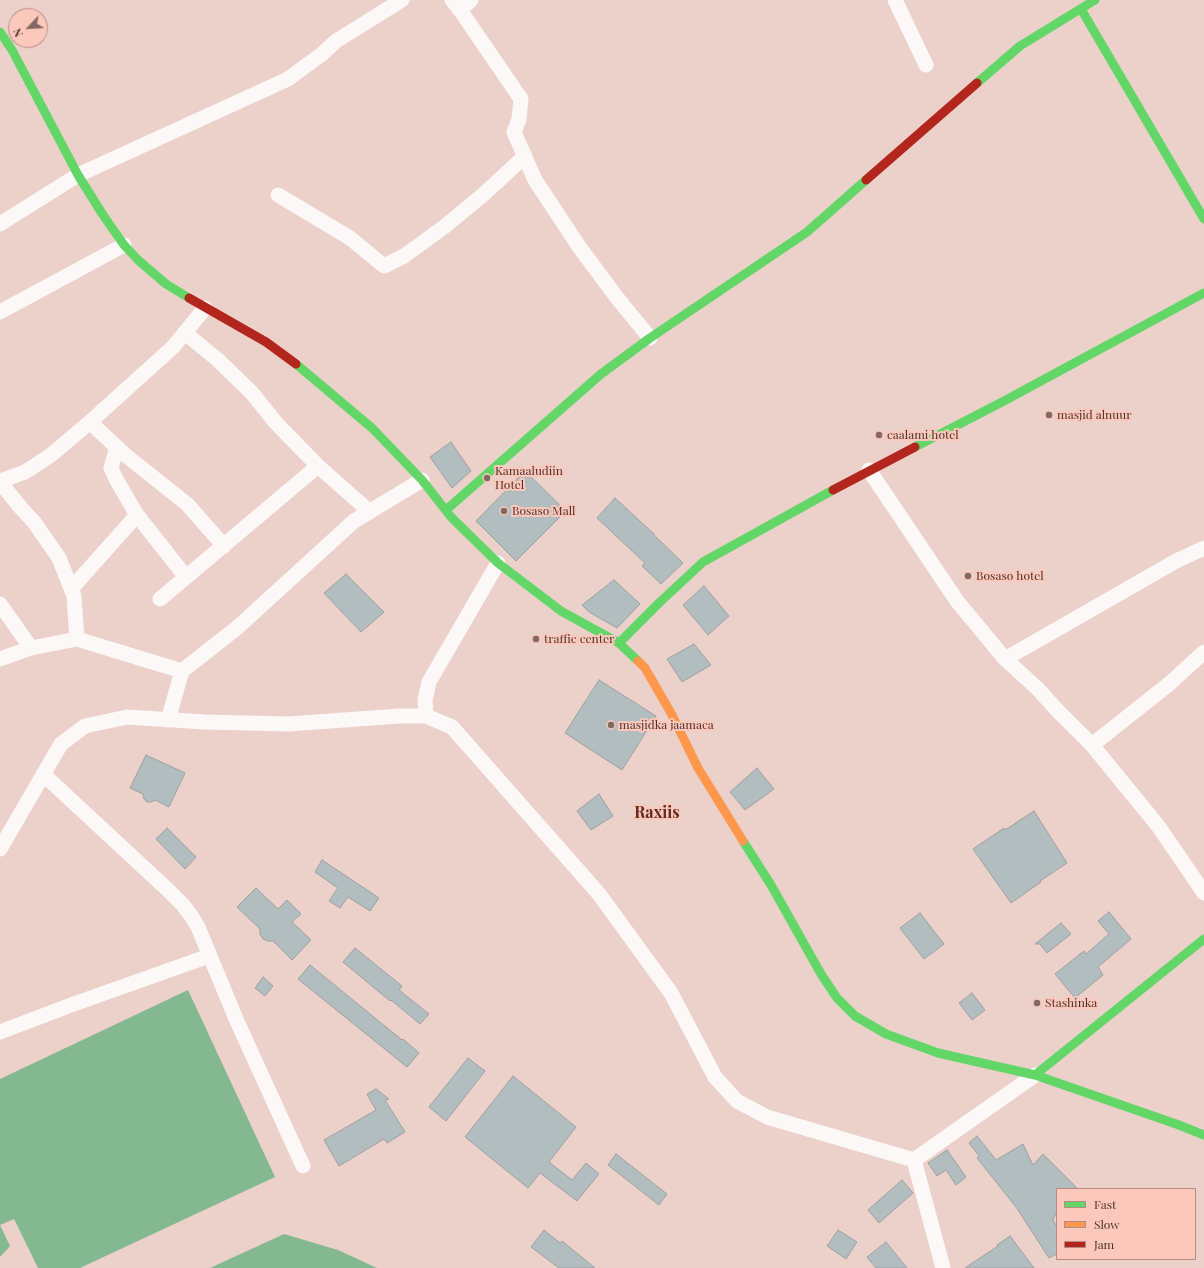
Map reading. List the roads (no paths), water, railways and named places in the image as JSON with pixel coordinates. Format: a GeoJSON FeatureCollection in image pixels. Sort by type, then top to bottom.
{"type":"FeatureCollection","features":[{"type":"Feature","properties":{"kind":"street"},"geometry":{"type":"LineString","coordinates":[[0,224],[78,175],[288,79],[322,54],[336,41],[402,0]]}},
{"type":"Feature","properties":{"kind":"street"},"geometry":{"type":"LineString","coordinates":[[895,0],[926,65]]}},
{"type":"Feature","properties":{"kind":"street"},"geometry":{"type":"LineString","coordinates":[[446,510],[601,374],[650,338],[807,232],[1020,46],[1095,0]]}},
{"type":"Feature","properties":{"kind":"street"},"geometry":{"type":"LineString","coordinates":[[461,3],[521,99],[519,119],[514,132],[535,180],[580,248],[618,299],[650,338]]}},
{"type":"Feature","properties":{"kind":"street"},"geometry":{"type":"LineString","coordinates":[[1081,9],[1204,219]]}},
{"type":"Feature","properties":{"kind":"street"},"geometry":{"type":"LineString","coordinates":[[0,32],[12,50],[78,175],[124,245],[166,284],[266,342],[303,369],[372,428],[422,480],[451,517],[498,563],[561,611],[619,643],[645,668],[668,707],[698,768],[771,885],[821,974],[837,998],[855,1016],[886,1034],[938,1053],[1035,1074],[1204,1135]]}},
{"type":"Feature","properties":{"kind":"street"},"geometry":{"type":"LineString","coordinates":[[278,195],[350,238],[384,266],[404,256],[444,227],[484,194],[525,156]]}},
{"type":"Feature","properties":{"kind":"street"},"geometry":{"type":"LineString","coordinates":[[0,312],[124,245]]}},
{"type":"Feature","properties":{"kind":"street"},"geometry":{"type":"LineString","coordinates":[[619,643],[703,562],[869,470],[1004,401],[1204,293]]}},
{"type":"Feature","properties":{"kind":"street"},"geometry":{"type":"LineString","coordinates":[[77,639],[74,596],[59,558],[34,522],[0,481],[24,472],[51,455],[173,347],[205,308]]}},
{"type":"Feature","properties":{"kind":"street"},"geometry":{"type":"LineString","coordinates":[[185,333],[218,360],[252,393],[276,423],[318,466],[370,512]]}},
{"type":"Feature","properties":{"kind":"street"},"geometry":{"type":"LineString","coordinates":[[90,422],[124,454],[187,504],[224,546]]}},
{"type":"Feature","properties":{"kind":"street"},"geometry":{"type":"LineString","coordinates":[[116,447],[110,468],[137,515],[186,577]]}},
{"type":"Feature","properties":{"kind":"street"},"geometry":{"type":"LineString","coordinates":[[160,599],[318,466]]}},
{"type":"Feature","properties":{"kind":"street"},"geometry":{"type":"LineString","coordinates":[[869,470],[957,602],[1006,659],[1037,688],[1092,745],[1159,827],[1204,893]]}},
{"type":"Feature","properties":{"kind":"street"},"geometry":{"type":"LineString","coordinates":[[168,720],[182,671],[238,627],[354,521],[422,480]]}},
{"type":"Feature","properties":{"kind":"street"},"geometry":{"type":"LineString","coordinates":[[71,589],[137,515]]}},
{"type":"Feature","properties":{"kind":"street"},"geometry":{"type":"LineString","coordinates":[[1006,659],[1176,561],[1204,548]]}},
{"type":"Feature","properties":{"kind":"street"},"geometry":{"type":"LineString","coordinates":[[426,716],[425,700],[429,682],[498,563]]}},
{"type":"Feature","properties":{"kind":"street"},"geometry":{"type":"LineString","coordinates":[[0,604],[31,648]]}},
{"type":"Feature","properties":{"kind":"street"},"geometry":{"type":"LineString","coordinates":[[0,659],[31,648],[77,639],[182,671]]}},
{"type":"Feature","properties":{"kind":"street"},"geometry":{"type":"LineString","coordinates":[[1092,745],[1169,684],[1204,652]]}},
{"type":"Feature","properties":{"kind":"street"},"geometry":{"type":"LineString","coordinates":[[0,849],[62,744],[85,726],[127,717],[168,720],[289,724],[399,716],[426,716],[452,727],[599,894],[671,993],[715,1077],[737,1101],[767,1117],[914,1160]]}},
{"type":"Feature","properties":{"kind":"street"},"geometry":{"type":"LineString","coordinates":[[43,774],[183,905],[198,927],[236,1019],[303,1166]]}},
{"type":"Feature","properties":{"kind":"street"},"geometry":{"type":"LineString","coordinates":[[914,1160],[1035,1074],[1204,939]]}},
{"type":"Feature","properties":{"kind":"street"},"geometry":{"type":"LineString","coordinates":[[0,1032],[71,1005],[210,956]]}},
{"type":"Feature","properties":{"kind":"street"},"geometry":{"type":"LineString","coordinates":[[914,1160],[942,1268]]}},
{"type":"Feature","properties":{"kind":"place","name":"masjid alnuur"},"geometry":{"type":"Point","coordinates":[1049,415]}},
{"type":"Feature","properties":{"kind":"place","name":"caalami hotel"},"geometry":{"type":"Point","coordinates":[879,435]}},
{"type":"Feature","properties":{"kind":"place","name":"Kamaaludiin Hotel"},"geometry":{"type":"Point","coordinates":[487,478]}},
{"type":"Feature","properties":{"kind":"place","name":"Bosaso Mall"},"geometry":{"type":"Point","coordinates":[504,511]}},
{"type":"Feature","properties":{"kind":"place","name":"Bosaso hotel"},"geometry":{"type":"Point","coordinates":[968,576]}},
{"type":"Feature","properties":{"kind":"place","name":"traffic center"},"geometry":{"type":"Point","coordinates":[536,639]}},
{"type":"Feature","properties":{"kind":"place","name":"masjidka jaamaca"},"geometry":{"type":"Point","coordinates":[611,725]}},
{"type":"Feature","properties":{"kind":"place","name":"Stashinka"},"geometry":{"type":"Point","coordinates":[1037,1003]}},
{"type":"Feature","properties":{"kind":"district","name":"Raxiis"},"geometry":{"type":"Point","coordinates":[657,813]}}]}
